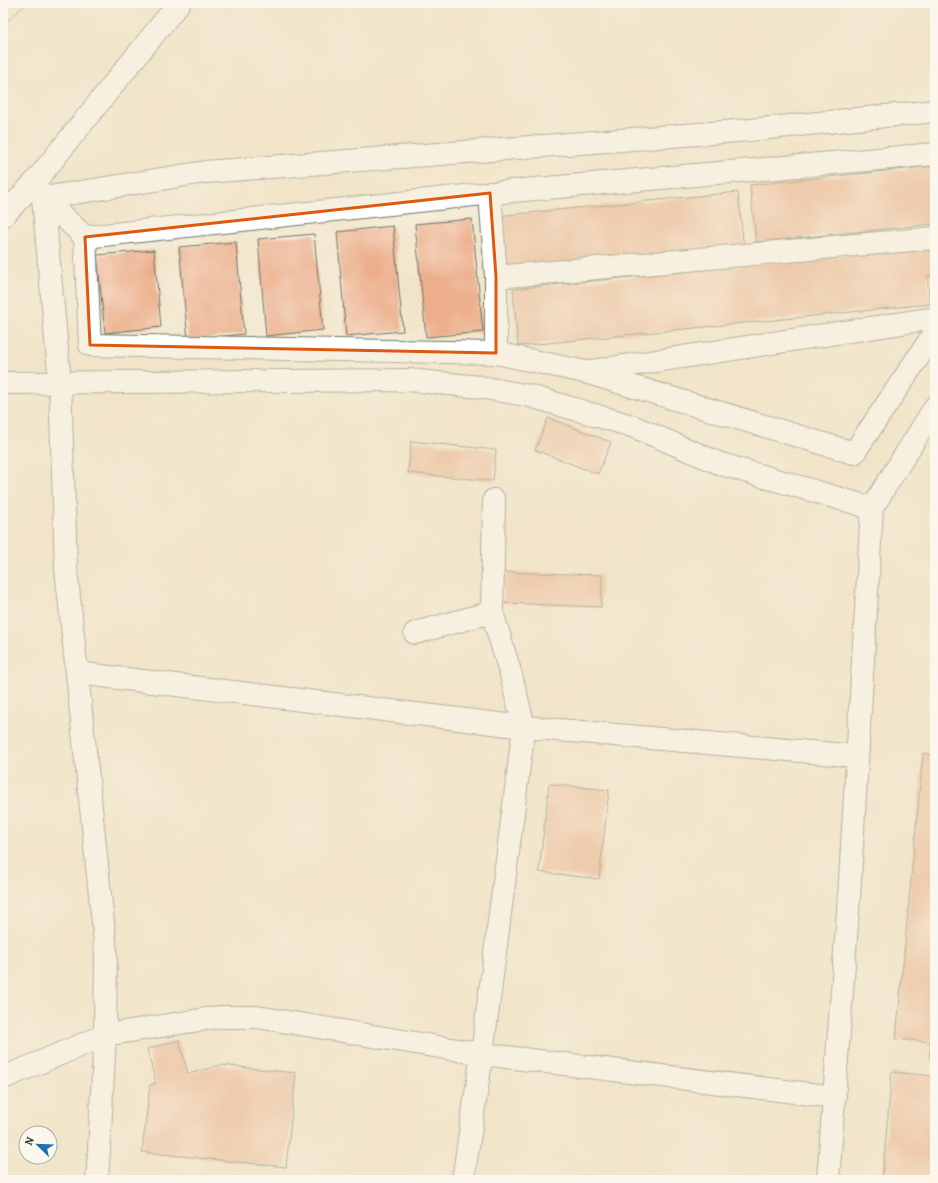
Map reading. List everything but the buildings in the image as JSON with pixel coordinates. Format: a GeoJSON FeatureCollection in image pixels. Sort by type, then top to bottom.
{"type":"FeatureCollection","features":[{"type":"Feature","properties":{"kind":"street"},"geometry":{"type":"LineString","coordinates":[[3,216],[39,190],[180,3]]}},
{"type":"Feature","properties":{"kind":"street"},"geometry":{"type":"LineString","coordinates":[[39,190],[205,172],[750,130],[935,111]]}},
{"type":"Feature","properties":{"kind":"street"},"geometry":{"type":"LineString","coordinates":[[85,237],[490,193],[935,154]]}},
{"type":"Feature","properties":{"kind":"street"},"geometry":{"type":"LineString","coordinates":[[39,190],[85,237],[90,345],[496,353],[585,372],[854,453],[935,332]]}},
{"type":"Feature","properties":{"kind":"street"},"geometry":{"type":"LineString","coordinates":[[39,190],[60,383],[66,568],[106,952],[105,1035],[100,1150],[97,1180]]}},
{"type":"Feature","properties":{"kind":"street"},"geometry":{"type":"LineString","coordinates":[[490,193],[496,278],[496,353]]}},
{"type":"Feature","properties":{"kind":"street"},"geometry":{"type":"LineString","coordinates":[[496,278],[935,238]]}},
{"type":"Feature","properties":{"kind":"street"},"geometry":{"type":"LineString","coordinates":[[585,372],[935,318]]}},
{"type":"Feature","properties":{"kind":"street"},"geometry":{"type":"LineString","coordinates":[[3,383],[409,380],[480,386],[530,396],[632,426],[721,464],[872,508]]}},
{"type":"Feature","properties":{"kind":"street"},"geometry":{"type":"LineString","coordinates":[[828,1180],[849,897],[872,508],[935,407]]}},
{"type":"Feature","properties":{"kind":"street"},"geometry":{"type":"LineString","coordinates":[[463,1180],[482,1054],[524,727],[509,668],[492,612],[494,500]]}},
{"type":"Feature","properties":{"kind":"street"},"geometry":{"type":"LineString","coordinates":[[415,633],[492,612]]}},
{"type":"Feature","properties":{"kind":"street"},"geometry":{"type":"LineString","coordinates":[[77,673],[524,727],[857,756]]}},
{"type":"Feature","properties":{"kind":"street"},"geometry":{"type":"LineString","coordinates":[[3,1078],[105,1035],[219,1017],[257,1017],[482,1054],[835,1098]]}},
{"type":"Feature","properties":{"kind":"path"},"geometry":{"type":"LineString","coordinates":[[3,25],[27,3]]}},
{"type":"Feature","properties":{"kind":"highlighted area"},"geometry":{"type":"Polygon","coordinates":[[[490,193],[496,277],[496,353],[90,345],[85,237],[490,193]]]}}]}
